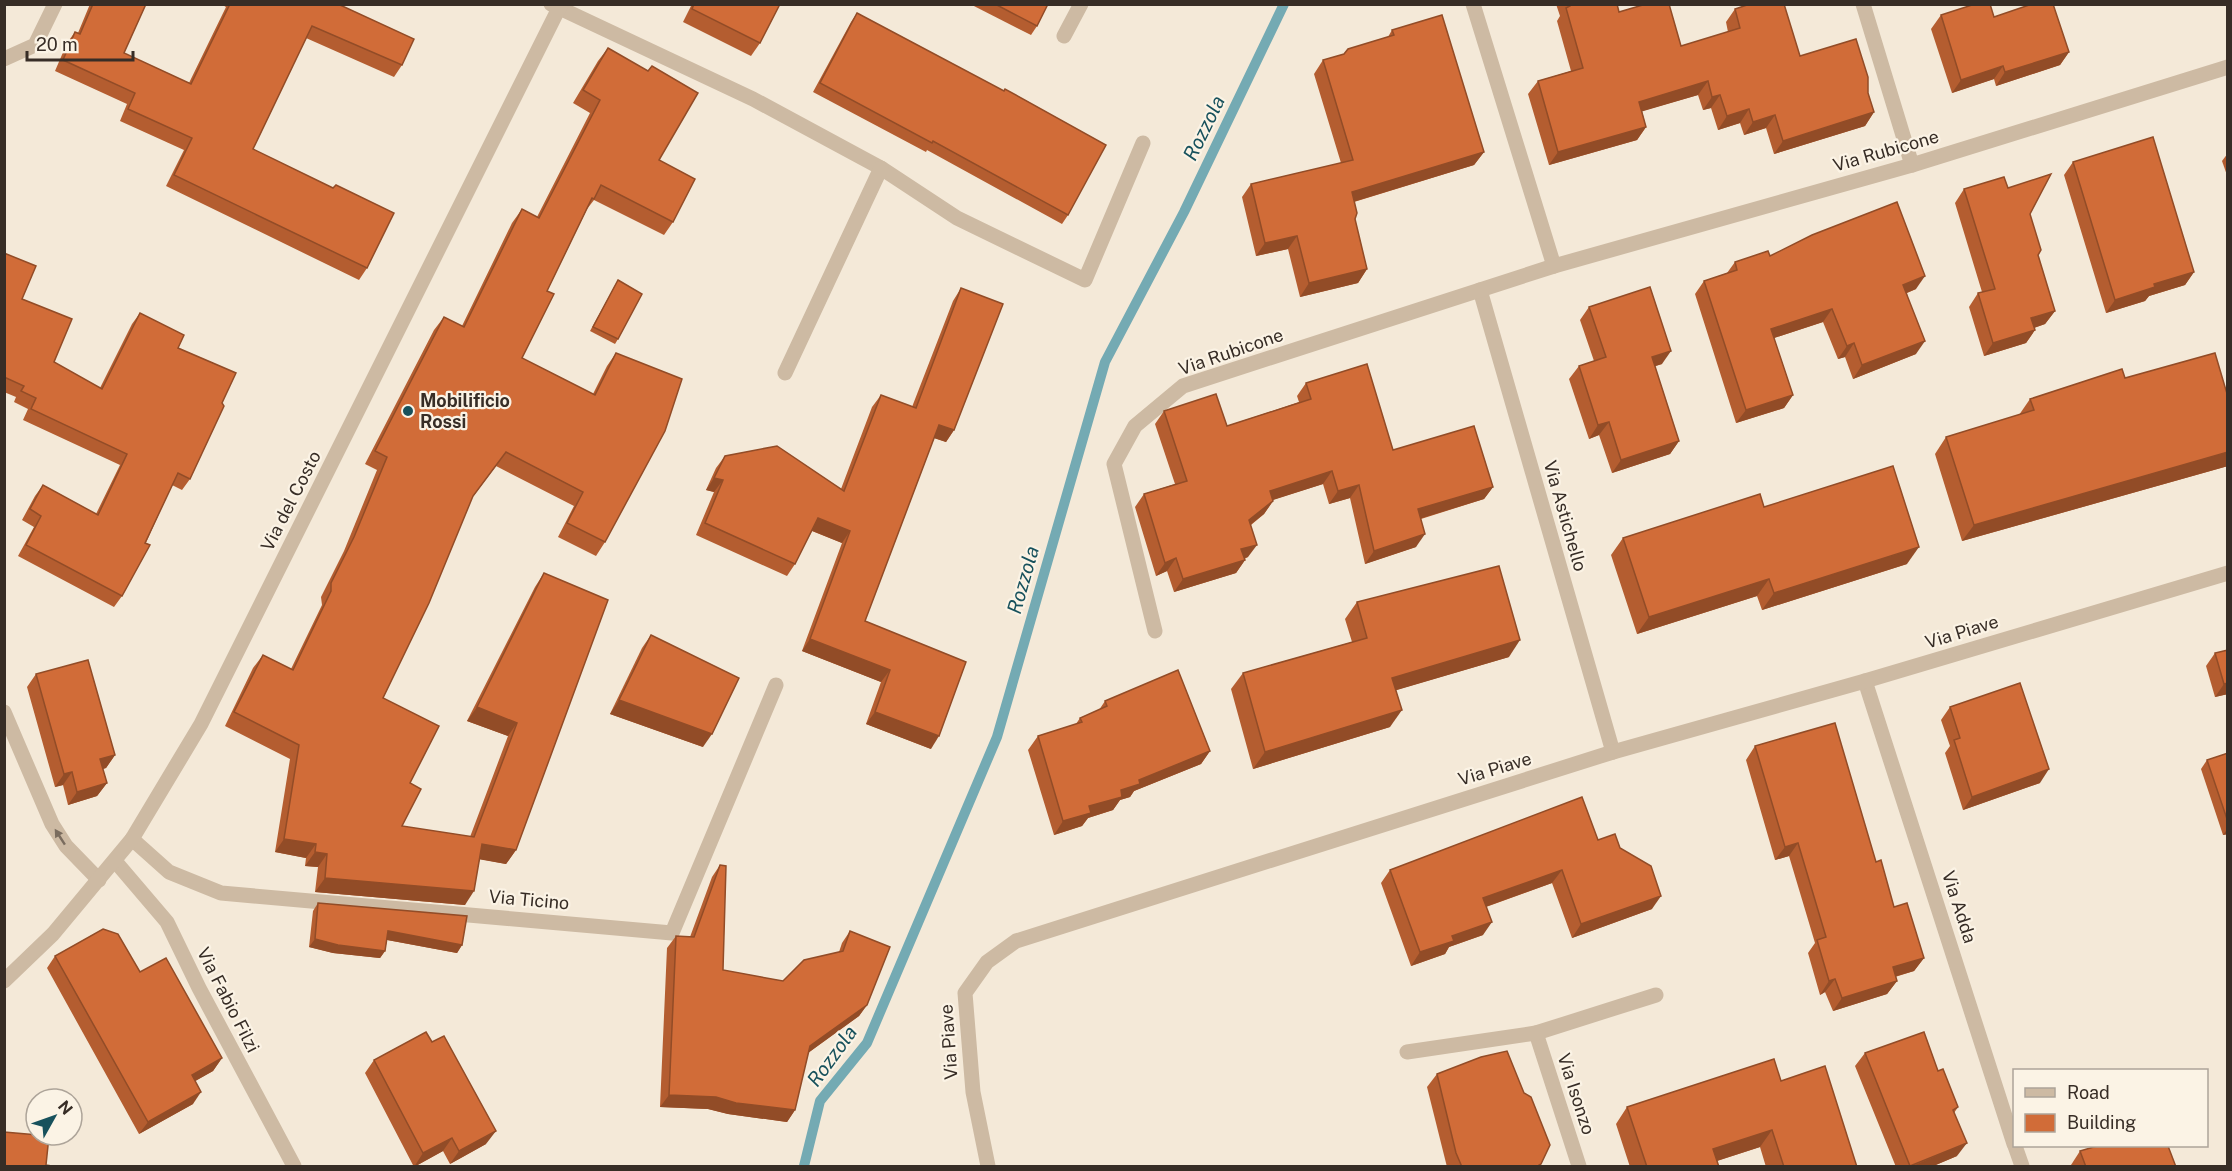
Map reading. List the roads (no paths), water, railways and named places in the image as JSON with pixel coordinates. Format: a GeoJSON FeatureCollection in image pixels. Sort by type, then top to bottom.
{"type":"FeatureCollection","features":[{"type":"Feature","properties":{"kind":"street"},"geometry":{"type":"LineString","coordinates":[[4,59],[35,45],[55,4]]}},
{"type":"Feature","properties":{"kind":"street"},"geometry":{"type":"LineString","coordinates":[[1064,36],[1081,4]]}},
{"type":"Feature","properties":{"kind":"street"},"geometry":{"type":"LineString","coordinates":[[1473,4],[1554,266]]}},
{"type":"Feature","properties":{"kind":"street"},"geometry":{"type":"LineString","coordinates":[[1863,4],[1912,165]]}},
{"type":"Feature","properties":{"kind":"street"},"geometry":{"type":"LineString","coordinates":[[557,6],[753,99],[881,168],[957,218],[1085,280],[1143,143]]}},
{"type":"Feature","properties":{"kind":"street","name":"Via del Costo"},"geometry":{"type":"LineString","coordinates":[[4,981],[53,934],[132,839],[201,724],[557,6]]}},
{"type":"Feature","properties":{"kind":"street","name":"Via Rubicone"},"geometry":{"type":"LineString","coordinates":[[1155,631],[1114,464],[1135,426],[1183,386],[1554,266],[1912,165],[2228,67]]}},
{"type":"Feature","properties":{"kind":"street"},"geometry":{"type":"LineString","coordinates":[[785,373],[881,168]]}},
{"type":"Feature","properties":{"kind":"street","name":"Via Astichello"},"geometry":{"type":"LineString","coordinates":[[1480,290],[1613,752]]}},
{"type":"Feature","properties":{"kind":"street","name":"Via Piave"},"geometry":{"type":"LineString","coordinates":[[988,1167],[973,1092],[965,993],[987,962],[1016,941],[1613,752],[1865,681],[2228,573]]}},
{"type":"Feature","properties":{"kind":"street","name":"Via Adda"},"geometry":{"type":"LineString","coordinates":[[1865,681],[2013,1139]]}},
{"type":"Feature","properties":{"kind":"street","name":"Via Ticino"},"geometry":{"type":"LineString","coordinates":[[132,839],[170,872],[221,893],[672,933],[776,685]]}},
{"type":"Feature","properties":{"kind":"street"},"geometry":{"type":"LineString","coordinates":[[4,712],[52,824],[66,846],[99,880]]}},
{"type":"Feature","properties":{"kind":"street","name":"Via Fabio Filzi"},"geometry":{"type":"LineString","coordinates":[[115,861],[167,922],[199,988],[294,1167]]}},
{"type":"Feature","properties":{"kind":"street"},"geometry":{"type":"LineString","coordinates":[[1407,1052],[1536,1033],[1656,994]]}},
{"type":"Feature","properties":{"kind":"street","name":"Via Isonzo"},"geometry":{"type":"LineString","coordinates":[[1536,1033],[1579,1167]]}},
{"type":"Feature","properties":{"kind":"street","name":"Via Adda"},"geometry":{"type":"LineString","coordinates":[[2016,1147],[2022,1167]]}},
{"type":"Feature","properties":{"kind":"waterway","name":"Rozzola"},"geometry":{"type":"LineString","coordinates":[[804,1166],[820,1101],[867,1043],[997,737],[1105,362],[1184,212],[1284,4]]}},
{"type":"Feature","properties":{"kind":"place","name":"Mobilificio Rossi"},"geometry":{"type":"Point","coordinates":[408,411]}}]}
